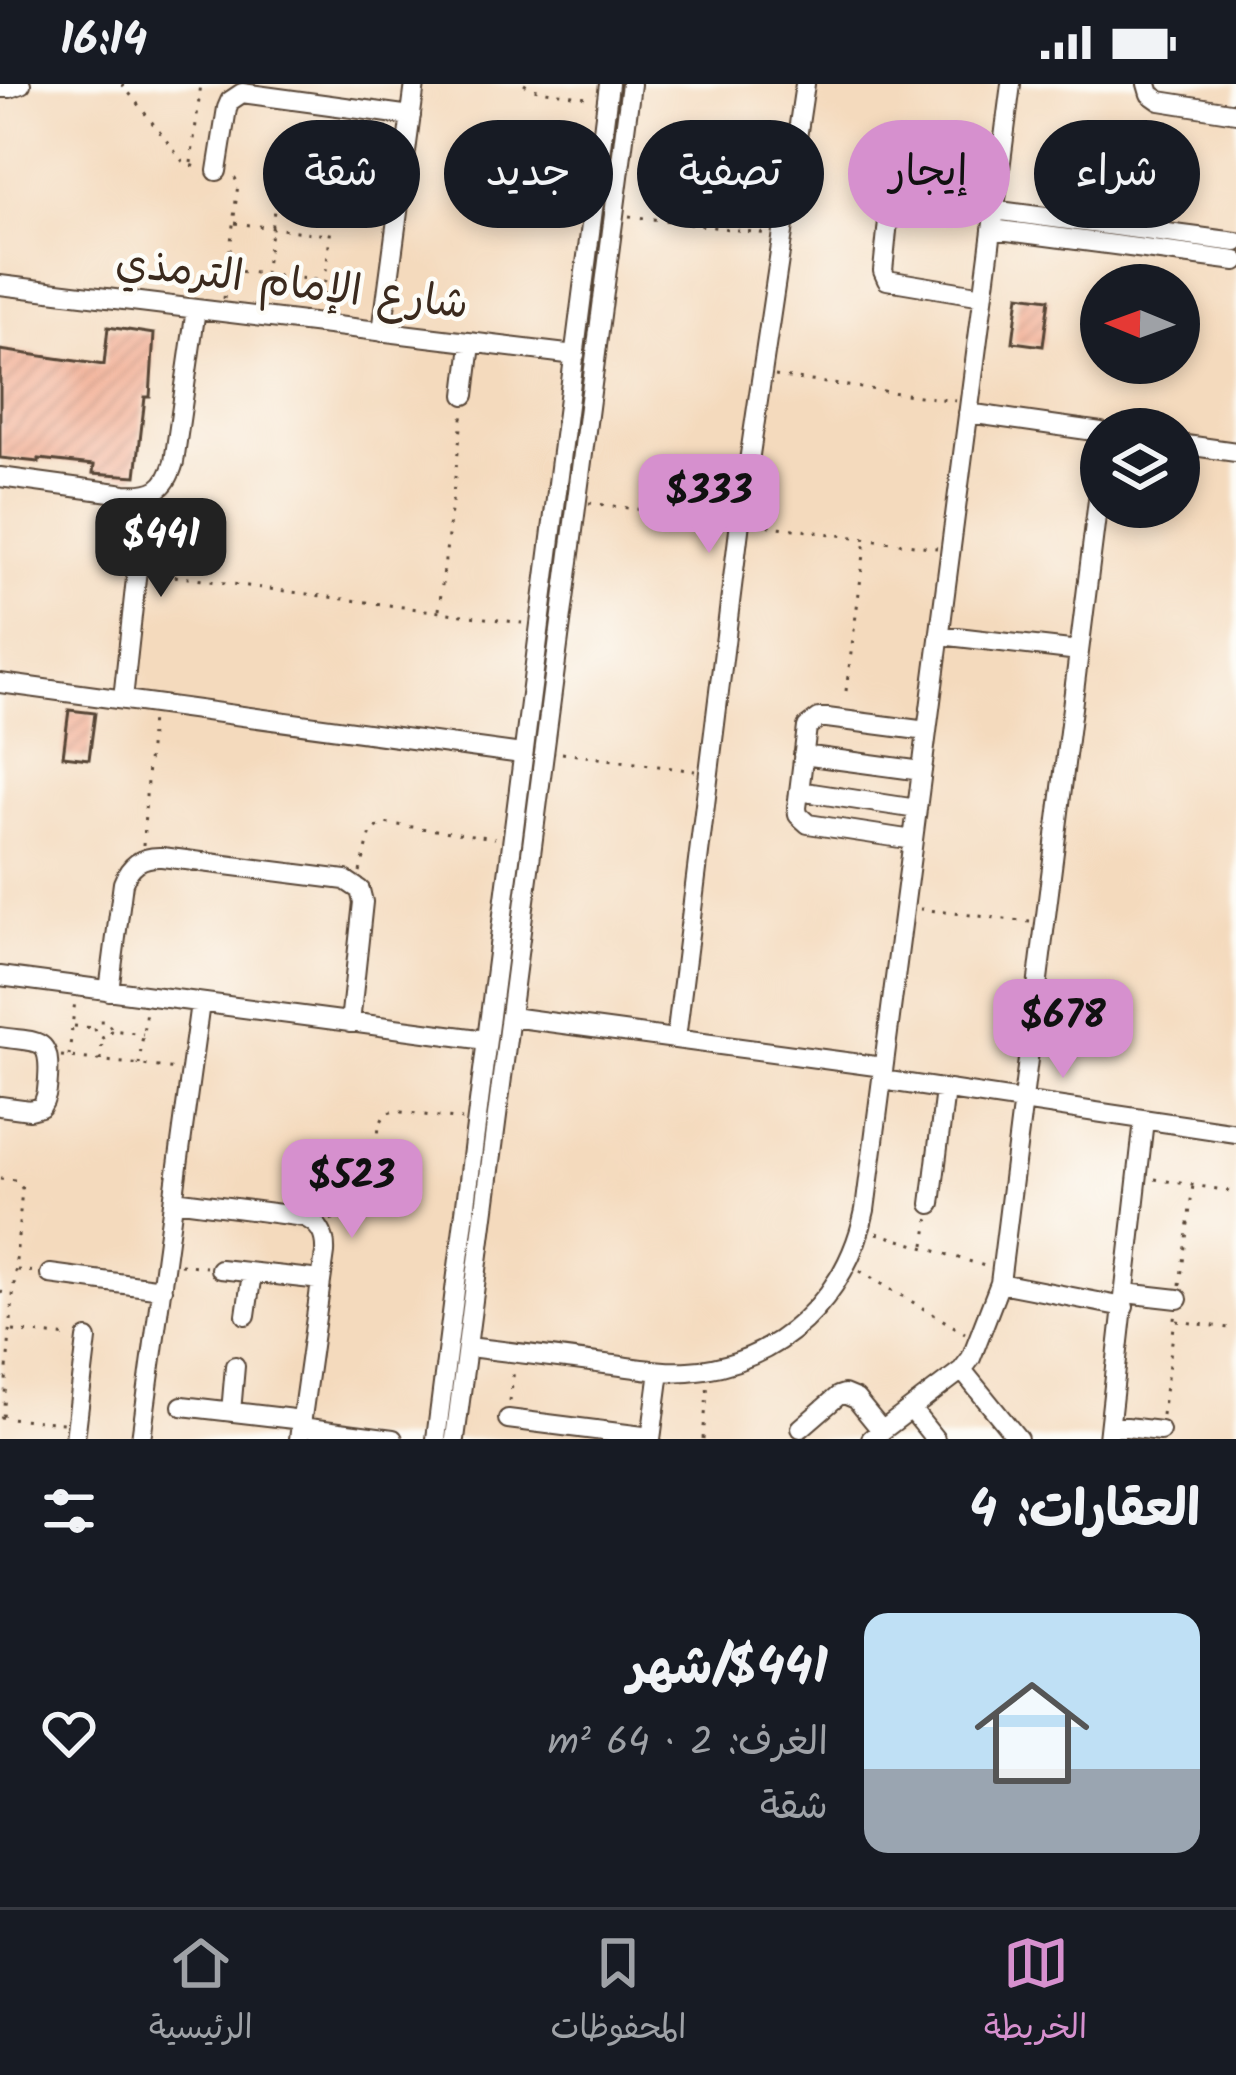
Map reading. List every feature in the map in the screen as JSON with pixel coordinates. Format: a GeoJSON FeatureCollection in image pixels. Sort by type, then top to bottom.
{"type":"FeatureCollection","features":[{"type":"Feature","properties":{"kind":"street"},"geometry":{"type":"LineString","coordinates":[[0,88],[21,84]]}},
{"type":"Feature","properties":{"kind":"street"},"geometry":{"type":"LineString","coordinates":[[382,332],[415,84]]}},
{"type":"Feature","properties":{"kind":"street"},"geometry":{"type":"LineString","coordinates":[[455,1439],[450,1400],[468,1263],[500,1098],[576,502],[575,355],[614,214],[631,84]]}},
{"type":"Feature","properties":{"kind":"street"},"geometry":{"type":"LineString","coordinates":[[676,1039],[740,522],[805,84]]}},
{"type":"Feature","properties":{"kind":"street"},"geometry":{"type":"LineString","coordinates":[[1006,120],[1011,84]]}},
{"type":"Feature","properties":{"kind":"street"},"geometry":{"type":"LineString","coordinates":[[1148,84],[1150,94],[1160,101],[1236,113]]}},
{"type":"Feature","properties":{"kind":"street"},"geometry":{"type":"LineString","coordinates":[[218,171],[226,108],[235,96],[250,92],[411,116]]}},
{"type":"Feature","properties":{"kind":"street"},"geometry":{"type":"LineString","coordinates":[[436,1439],[467,1347],[479,1095],[539,625],[593,300],[608,92]]}},
{"type":"Feature","properties":{"kind":"street"},"geometry":{"type":"LineString","coordinates":[[1010,222],[1236,242]]}},
{"type":"Feature","properties":{"kind":"street"},"geometry":{"type":"LineString","coordinates":[[1010,223],[1236,261]]}},
{"type":"Feature","properties":{"kind":"street"},"geometry":{"type":"LineString","coordinates":[[887,228],[883,271],[887,280],[983,296]]}},
{"type":"Feature","properties":{"kind":"street"},"geometry":{"type":"LineString","coordinates":[[467,1347],[660,1371],[709,1369],[758,1353],[801,1325],[835,1287],[848,1264],[861,1228],[883,1074],[992,228]]}},
{"type":"Feature","properties":{"kind":"street","name":"شارع الإمام الترمذي"},"geometry":{"type":"LineString","coordinates":[[0,285],[575,355]]}},
{"type":"Feature","properties":{"kind":"street"},"geometry":{"type":"LineString","coordinates":[[0,477],[145,495],[159,489],[170,477],[174,462],[196,309]]}},
{"type":"Feature","properties":{"kind":"street"},"geometry":{"type":"LineString","coordinates":[[465,395],[471,344]]}},
{"type":"Feature","properties":{"kind":"street"},"geometry":{"type":"LineString","coordinates":[[969,408],[1080,428]]}},
{"type":"Feature","properties":{"kind":"street"},"geometry":{"type":"LineString","coordinates":[[1200,446],[1236,450]]}},
{"type":"Feature","properties":{"kind":"street"},"geometry":{"type":"LineString","coordinates":[[123,699],[145,495]]}},
{"type":"Feature","properties":{"kind":"street"},"geometry":{"type":"LineString","coordinates":[[801,1428],[844,1394],[856,1399],[876,1435],[962,1370],[1001,1277],[1094,528]]}},
{"type":"Feature","properties":{"kind":"street"},"geometry":{"type":"LineString","coordinates":[[940,635],[1079,651]]}},
{"type":"Feature","properties":{"kind":"street"},"geometry":{"type":"LineString","coordinates":[[532,674],[554,677]]}},
{"type":"Feature","properties":{"kind":"street"},"geometry":{"type":"LineString","coordinates":[[0,683],[522,754]]}},
{"type":"Feature","properties":{"kind":"street"},"geometry":{"type":"LineString","coordinates":[[913,840],[808,824],[798,815],[803,755],[807,727],[819,718],[927,731]]}},
{"type":"Feature","properties":{"kind":"street"},"geometry":{"type":"LineString","coordinates":[[803,755],[922,771]]}},
{"type":"Feature","properties":{"kind":"street"},"geometry":{"type":"LineString","coordinates":[[799,791],[917,809]]}},
{"type":"Feature","properties":{"kind":"street"},"geometry":{"type":"LineString","coordinates":[[514,816],[536,819]]}},
{"type":"Feature","properties":{"kind":"street"},"geometry":{"type":"LineString","coordinates":[[109,991],[123,884],[142,859],[152,856],[345,880],[356,885],[363,902],[350,1023]]}},
{"type":"Feature","properties":{"kind":"street"},"geometry":{"type":"LineString","coordinates":[[498,942],[520,945]]}},
{"type":"Feature","properties":{"kind":"street"},"geometry":{"type":"LineString","coordinates":[[0,976],[486,1040]]}},
{"type":"Feature","properties":{"kind":"street"},"geometry":{"type":"LineString","coordinates":[[141,1439],[200,1003]]}},
{"type":"Feature","properties":{"kind":"street"},"geometry":{"type":"LineString","coordinates":[[511,1017],[676,1039],[883,1074],[945,1090],[1236,1133]]}},
{"type":"Feature","properties":{"kind":"street"},"geometry":{"type":"LineString","coordinates":[[0,1037],[40,1043],[59,1056],[41,1108],[0,1106]]}},
{"type":"Feature","properties":{"kind":"street"},"geometry":{"type":"LineString","coordinates":[[931,1204],[945,1090]]}},
{"type":"Feature","properties":{"kind":"street"},"geometry":{"type":"LineString","coordinates":[[479,1095],[500,1098]]}},
{"type":"Feature","properties":{"kind":"street"},"geometry":{"type":"LineString","coordinates":[[1144,1120],[1109,1432],[1160,1431]]}},
{"type":"Feature","properties":{"kind":"street"},"geometry":{"type":"LineString","coordinates":[[174,1200],[296,1215],[312,1221],[323,1235],[326,1244],[301,1429]]}},
{"type":"Feature","properties":{"kind":"street"},"geometry":{"type":"LineString","coordinates":[[220,1269],[321,1280]]}},
{"type":"Feature","properties":{"kind":"street"},"geometry":{"type":"LineString","coordinates":[[246,1315],[252,1273]]}},
{"type":"Feature","properties":{"kind":"street"},"geometry":{"type":"LineString","coordinates":[[50,1274],[162,1289]]}},
{"type":"Feature","properties":{"kind":"street"},"geometry":{"type":"LineString","coordinates":[[1001,1277],[1125,1300],[1178,1298]]}},
{"type":"Feature","properties":{"kind":"street"},"geometry":{"type":"LineString","coordinates":[[76,1432],[87,1339]]}},
{"type":"Feature","properties":{"kind":"street"},"geometry":{"type":"LineString","coordinates":[[231,1412],[236,1366]]}},
{"type":"Feature","properties":{"kind":"street"},"geometry":{"type":"LineString","coordinates":[[962,1370],[1018,1439]]}},
{"type":"Feature","properties":{"kind":"street"},"geometry":{"type":"LineString","coordinates":[[508,1419],[651,1438],[660,1371]]}},
{"type":"Feature","properties":{"kind":"street"},"geometry":{"type":"LineString","coordinates":[[182,1406],[301,1429],[393,1439]]}},
{"type":"Feature","properties":{"kind":"street"},"geometry":{"type":"LineString","coordinates":[[910,1409],[935,1439]]}},
{"type":"Feature","properties":{"kind":"path"},"geometry":{"type":"LineString","coordinates":[[122,84],[184,163],[218,171],[238,184],[222,312]]}},
{"type":"Feature","properties":{"kind":"path"},"geometry":{"type":"LineString","coordinates":[[191,165],[201,84]]}},
{"type":"Feature","properties":{"kind":"path"},"geometry":{"type":"LineString","coordinates":[[524,84],[532,89],[608,92]]}},
{"type":"Feature","properties":{"kind":"path"},"geometry":{"type":"LineString","coordinates":[[343,120],[345,106]]}},
{"type":"Feature","properties":{"kind":"path"},"geometry":{"type":"LineString","coordinates":[[614,214],[782,236]]}},
{"type":"Feature","properties":{"kind":"path"},"geometry":{"type":"LineString","coordinates":[[233,223],[263,227]]}},
{"type":"Feature","properties":{"kind":"path"},"geometry":{"type":"LineString","coordinates":[[265,274],[272,228],[330,236]]}},
{"type":"Feature","properties":{"kind":"path"},"geometry":{"type":"LineString","coordinates":[[320,325],[331,228]]}},
{"type":"Feature","properties":{"kind":"path"},"geometry":{"type":"LineString","coordinates":[[227,270],[325,281]]}},
{"type":"Feature","properties":{"kind":"path"},"geometry":{"type":"LineString","coordinates":[[761,374],[969,408]]}},
{"type":"Feature","properties":{"kind":"path"},"geometry":{"type":"LineString","coordinates":[[439,612],[465,395]]}},
{"type":"Feature","properties":{"kind":"path"},"geometry":{"type":"LineString","coordinates":[[576,502],[950,550]]}},
{"type":"Feature","properties":{"kind":"path"},"geometry":{"type":"LineString","coordinates":[[847,691],[866,539]]}},
{"type":"Feature","properties":{"kind":"path"},"geometry":{"type":"LineString","coordinates":[[137,571],[539,625]]}},
{"type":"Feature","properties":{"kind":"path"},"geometry":{"type":"LineString","coordinates":[[142,859],[152,703]]}},
{"type":"Feature","properties":{"kind":"path"},"geometry":{"type":"LineString","coordinates":[[544,751],[709,772]]}},
{"type":"Feature","properties":{"kind":"path"},"geometry":{"type":"LineString","coordinates":[[356,885],[370,832],[383,823],[511,840]]}},
{"type":"Feature","properties":{"kind":"path"},"geometry":{"type":"LineString","coordinates":[[904,907],[1044,923]]}},
{"type":"Feature","properties":{"kind":"path"},"geometry":{"type":"LineString","coordinates":[[77,986],[72,1026],[59,1056],[190,1071]]}},
{"type":"Feature","properties":{"kind":"path"},"geometry":{"type":"LineString","coordinates":[[139,1065],[148,996]]}},
{"type":"Feature","properties":{"kind":"path"},"geometry":{"type":"LineString","coordinates":[[105,1020],[112,1030],[103,1038],[94,1028],[105,1020]]}},
{"type":"Feature","properties":{"kind":"path"},"geometry":{"type":"LineString","coordinates":[[72,1026],[94,1028]]}},
{"type":"Feature","properties":{"kind":"path"},"geometry":{"type":"LineString","coordinates":[[112,1030],[143,1034]]}},
{"type":"Feature","properties":{"kind":"path"},"geometry":{"type":"LineString","coordinates":[[101,1061],[103,1038]]}},
{"type":"Feature","properties":{"kind":"path"},"geometry":{"type":"LineString","coordinates":[[312,1221],[360,1218],[368,1212],[379,1126],[386,1114],[394,1111],[476,1122]]}},
{"type":"Feature","properties":{"kind":"path"},"geometry":{"type":"LineString","coordinates":[[1138,1177],[1236,1192]]}},
{"type":"Feature","properties":{"kind":"path"},"geometry":{"type":"LineString","coordinates":[[0,1179],[15,1180],[22,1189],[1,1418],[76,1432]]}},
{"type":"Feature","properties":{"kind":"path"},"geometry":{"type":"LineString","coordinates":[[925,1247],[931,1204]]}},
{"type":"Feature","properties":{"kind":"path"},"geometry":{"type":"LineString","coordinates":[[861,1228],[1001,1277]]}},
{"type":"Feature","properties":{"kind":"path"},"geometry":{"type":"LineString","coordinates":[[166,1262],[220,1269]]}},
{"type":"Feature","properties":{"kind":"path"},"geometry":{"type":"LineString","coordinates":[[848,1264],[978,1341]]}},
{"type":"Feature","properties":{"kind":"path"},"geometry":{"type":"LineString","coordinates":[[16,1270],[50,1274]]}},
{"type":"Feature","properties":{"kind":"path"},"geometry":{"type":"LineString","coordinates":[[0,1292],[14,1294]]}},
{"type":"Feature","properties":{"kind":"path"},"geometry":{"type":"LineString","coordinates":[[1175,1321],[1236,1329]]}},
{"type":"Feature","properties":{"kind":"path"},"geometry":{"type":"LineString","coordinates":[[11,1331],[87,1339]]}},
{"type":"Feature","properties":{"kind":"path"},"geometry":{"type":"LineString","coordinates":[[508,1419],[516,1353]]}},
{"type":"Feature","properties":{"kind":"path"},"geometry":{"type":"LineString","coordinates":[[703,1439],[709,1369]]}},
{"type":"Feature","properties":{"kind":"building"},"geometry":{"type":"Polygon","coordinates":[[[1019,295],[1049,299],[1043,346],[1013,342],[1019,295]]]}},
{"type":"Feature","properties":{"kind":"building"},"geometry":{"type":"Polygon","coordinates":[[[108,327],[154,334],[150,397],[145,397],[136,476],[93,473],[94,465],[0,458],[0,350],[104,365],[108,327]]]}},
{"type":"Feature","properties":{"kind":"building"},"geometry":{"type":"Polygon","coordinates":[[[69,710],[95,713],[89,759],[63,756],[69,710]]]}}]}
